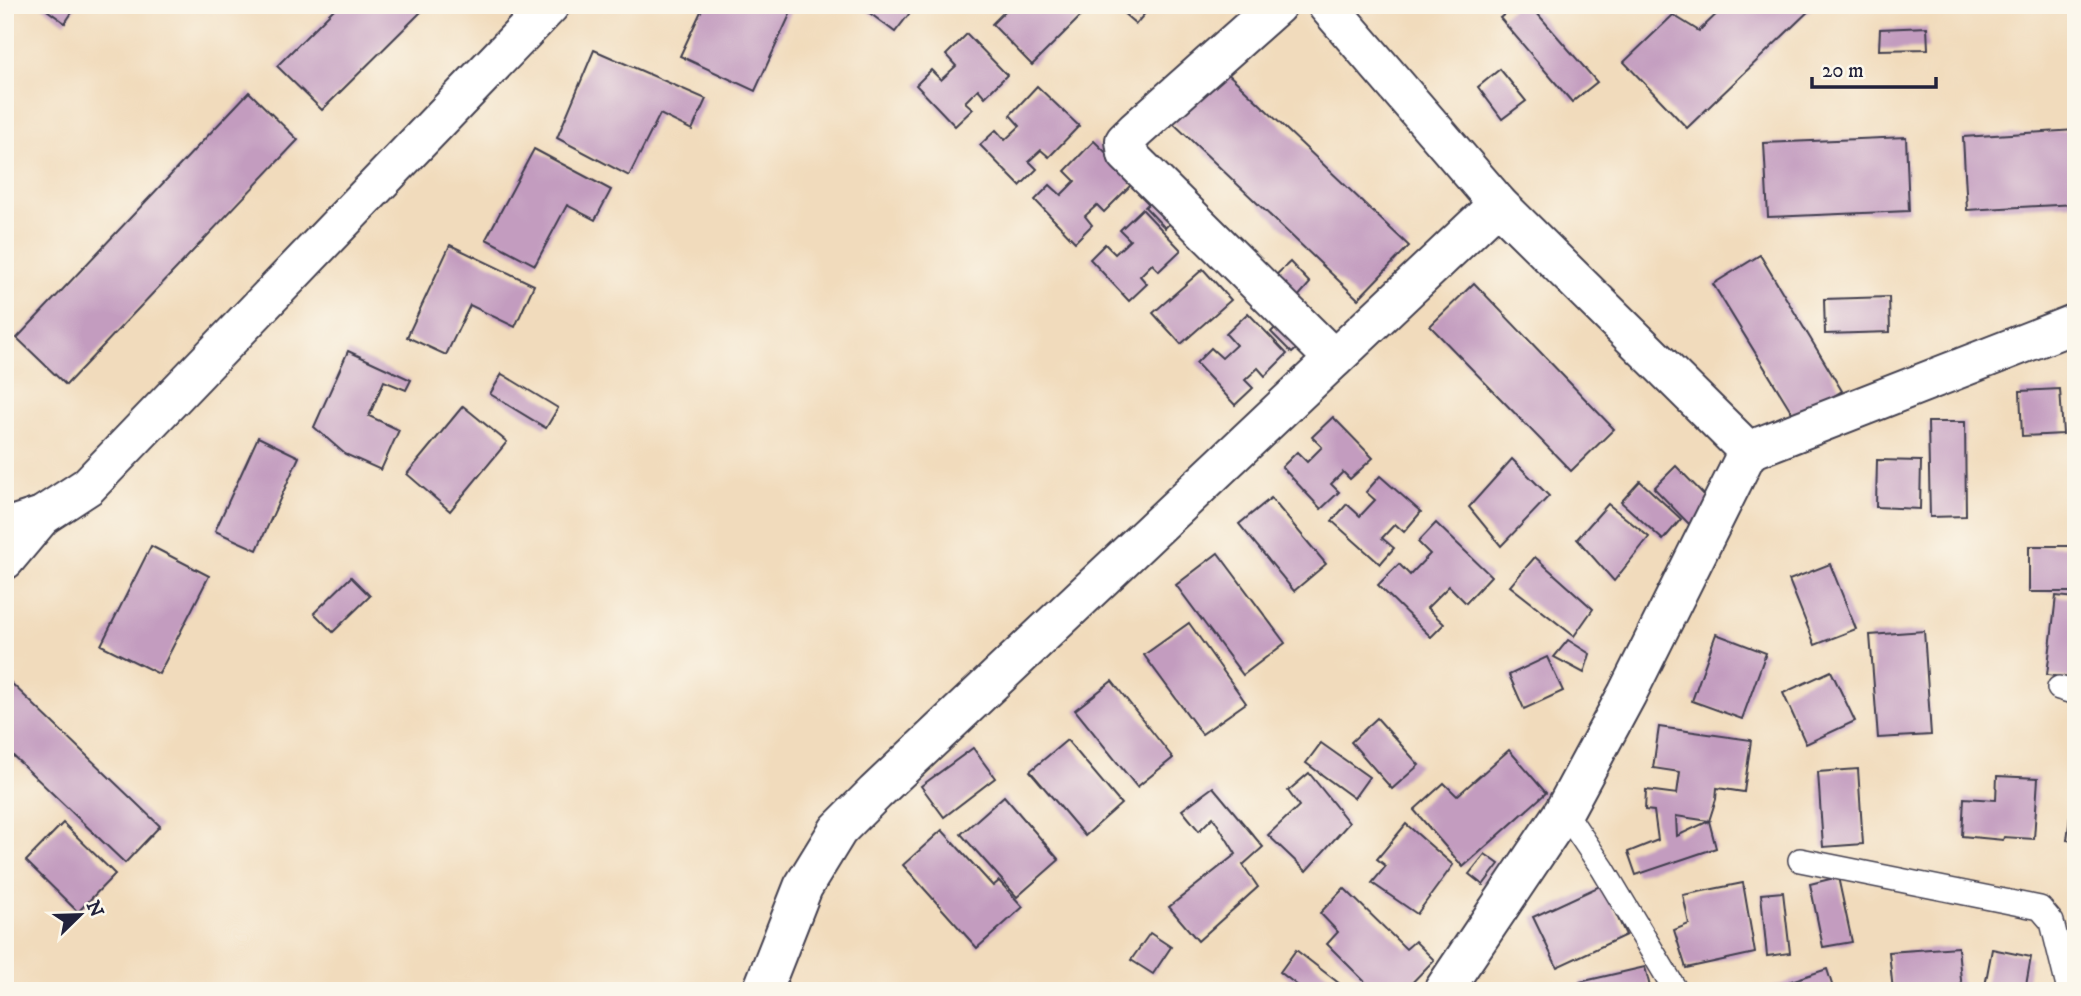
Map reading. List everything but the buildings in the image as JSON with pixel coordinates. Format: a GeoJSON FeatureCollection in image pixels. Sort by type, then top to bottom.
{"type":"FeatureCollection","features":[{"type":"Feature","properties":{"kind":"street"},"geometry":{"type":"LineString","coordinates":[[5,560],[43,516],[88,486],[550,5]]}},
{"type":"Feature","properties":{"kind":"street"},"geometry":{"type":"LineString","coordinates":[[1277,5],[1135,131],[1125,141],[1127,154],[1334,359]]}},
{"type":"Feature","properties":{"kind":"street"},"geometry":{"type":"LineString","coordinates":[[1327,5],[1498,204],[1748,451]]}},
{"type":"Feature","properties":{"kind":"street"},"geometry":{"type":"LineString","coordinates":[[762,991],[803,887],[838,830],[1498,204]]}},
{"type":"Feature","properties":{"kind":"street"},"geometry":{"type":"LineString","coordinates":[[1443,991],[1564,811],[1627,694],[1748,451],[2076,323]]}},
{"type":"Feature","properties":{"kind":"street"},"geometry":{"type":"LineString","coordinates":[[5,528],[43,516]]}},
{"type":"Feature","properties":{"kind":"lane"},"geometry":{"type":"LineString","coordinates":[[1564,811],[1603,869],[1676,991]]}},
{"type":"Feature","properties":{"kind":"lane"},"geometry":{"type":"LineString","coordinates":[[1800,860],[2040,908],[2053,922],[2069,991]]}}]}
